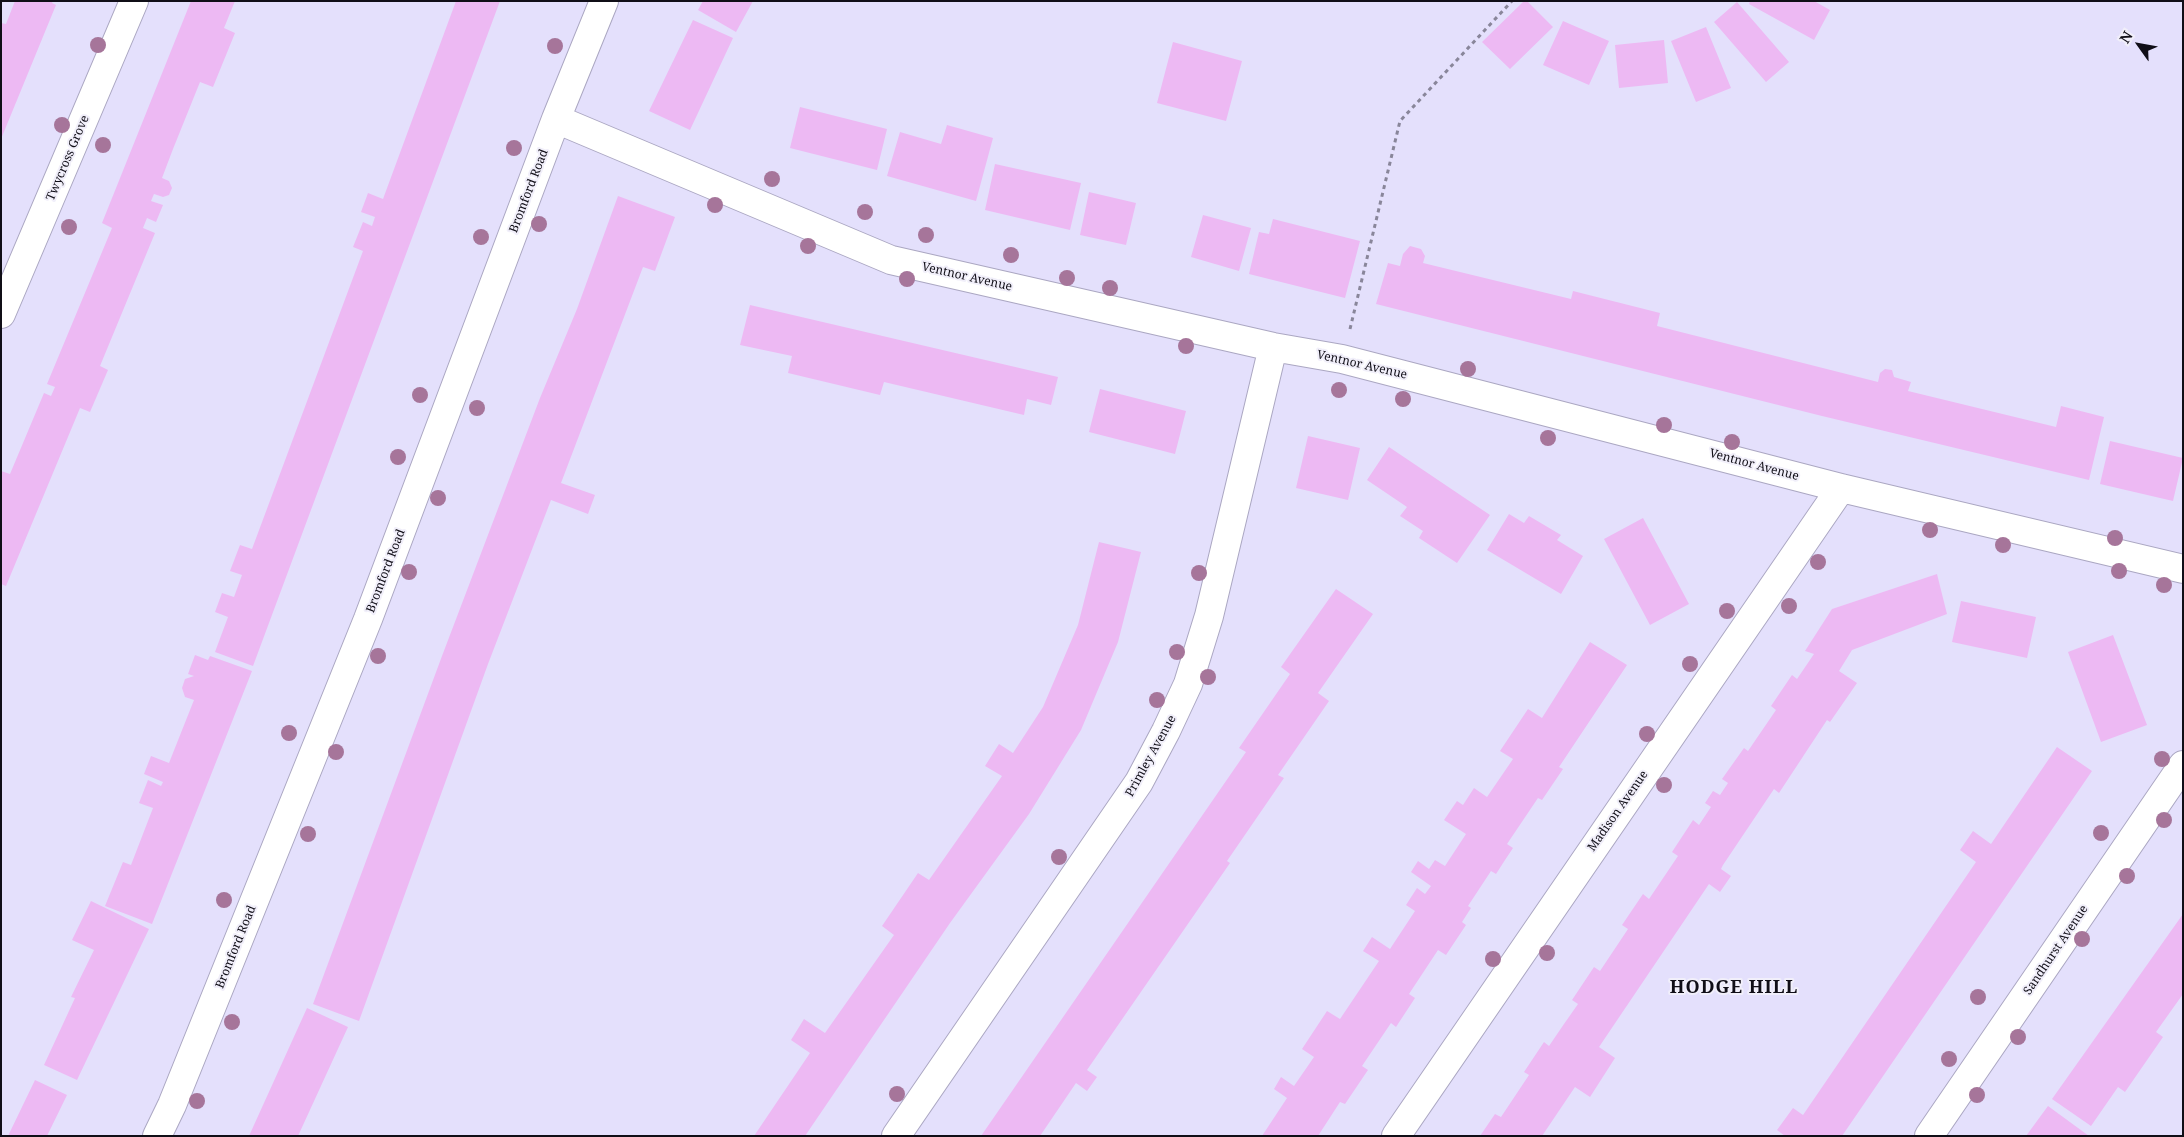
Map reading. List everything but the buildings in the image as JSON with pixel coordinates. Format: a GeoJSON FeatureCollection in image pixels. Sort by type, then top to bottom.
{"type":"FeatureCollection","features":[{"type":"Feature","properties":{"kind":"street","name":"Twycross Grove"},"geometry":{"type":"LineString","coordinates":[[1,314],[134,1]]}},
{"type":"Feature","properties":{"kind":"street","name":"Bromford Road"},"geometry":{"type":"LineString","coordinates":[[157,1136],[176,1096],[368,619],[556,119],[604,1]]}},
{"type":"Feature","properties":{"kind":"street","name":"Ventnor Avenue"},"geometry":{"type":"LineString","coordinates":[[556,119],[891,260],[1272,347],[1342,359],[1841,488],[2183,569]]}},
{"type":"Feature","properties":{"kind":"street","name":"Primley Avenue"},"geometry":{"type":"LineString","coordinates":[[896,1136],[1139,782],[1166,731],[1188,684],[1209,616],[1272,347]]}},
{"type":"Feature","properties":{"kind":"street","name":"Madison Avenue"},"geometry":{"type":"LineString","coordinates":[[1396,1136],[1841,488]]}},
{"type":"Feature","properties":{"kind":"street","name":"Sandhurst Avenue"},"geometry":{"type":"LineString","coordinates":[[1929,1136],[2183,765]]}},
{"type":"Feature","properties":{"kind":"path"},"geometry":{"type":"LineString","coordinates":[[1342,359],[1400,121],[1512,1]]}},
{"type":"Feature","properties":{"kind":"district","name":"HODGE HILL"},"geometry":{"type":"Point","coordinates":[1734,988]}}]}
